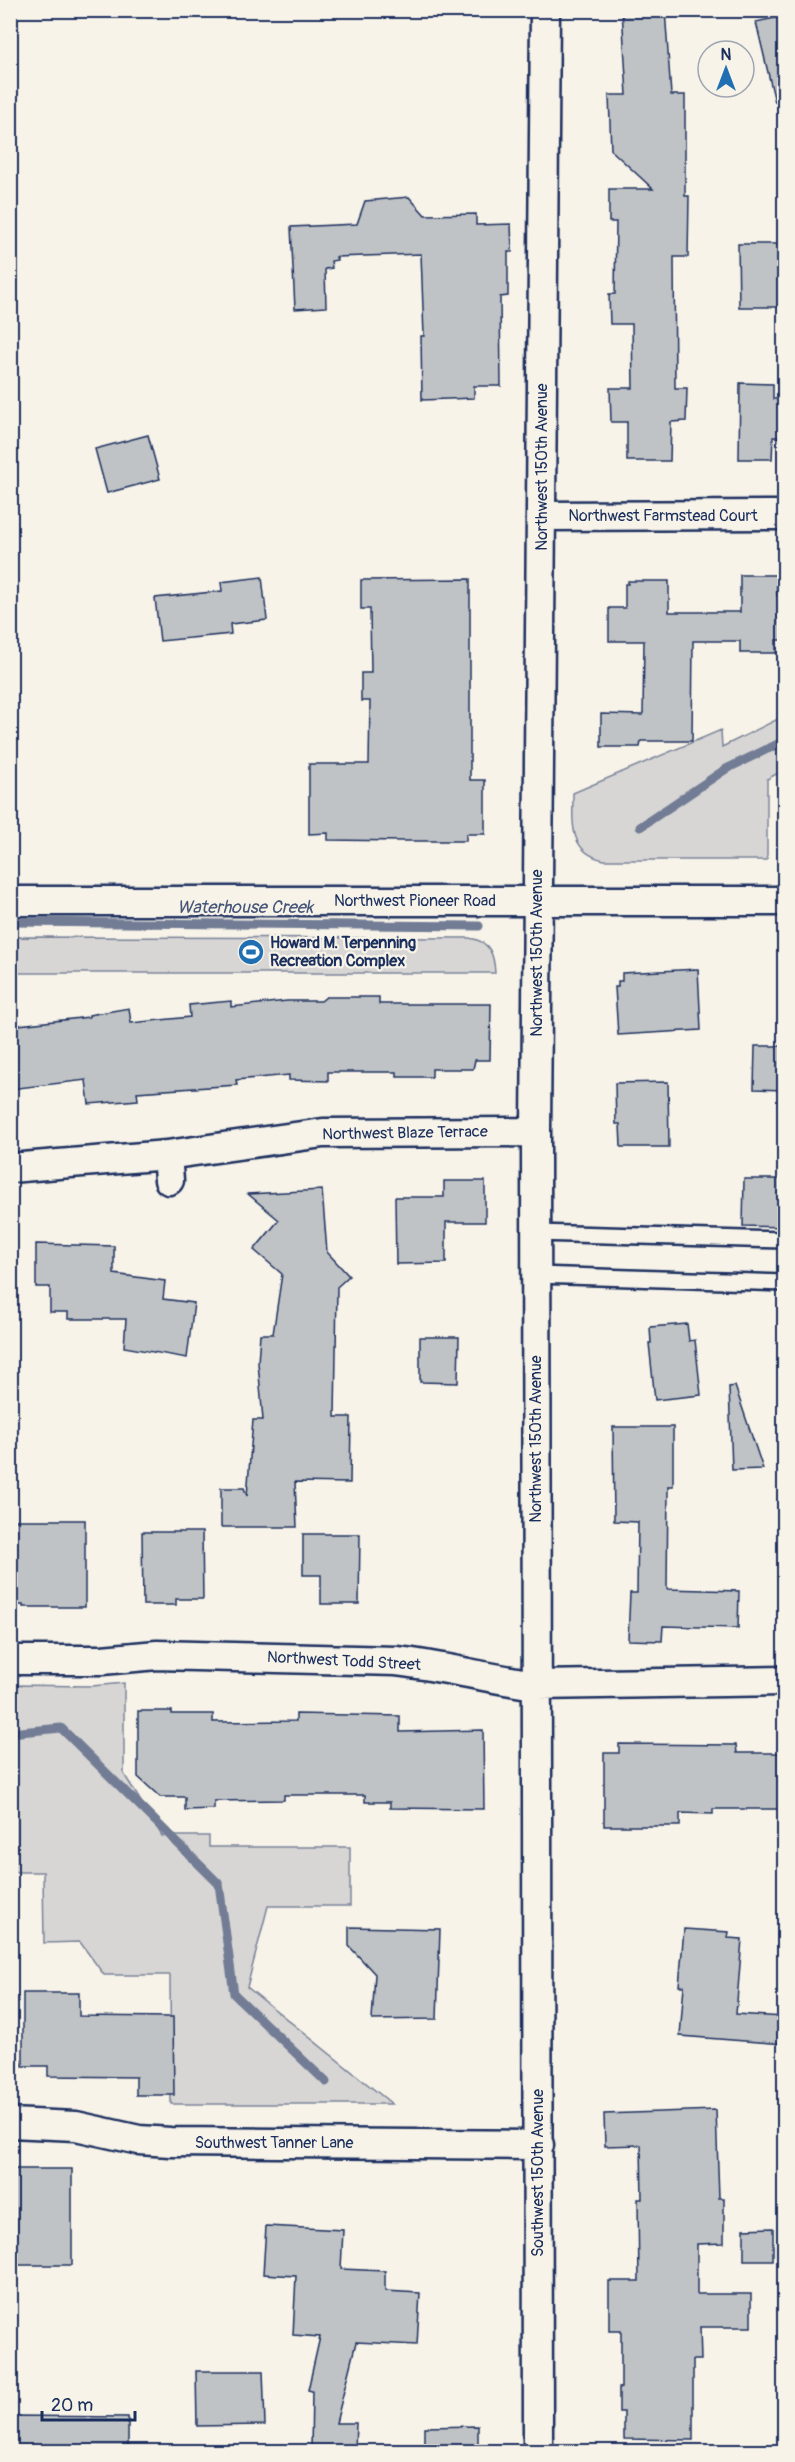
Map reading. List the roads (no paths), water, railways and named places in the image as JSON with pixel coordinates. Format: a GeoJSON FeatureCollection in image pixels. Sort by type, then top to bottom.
{"type":"FeatureCollection","features":[{"type":"Feature","properties":{"kind":"street","name":"Northwest 150th Avenue"},"geometry":{"type":"LineString","coordinates":[[537,1895],[536,1132],[545,10]]}},
{"type":"Feature","properties":{"kind":"street","name":"Northwest Farmstead Court"},"geometry":{"type":"LineString","coordinates":[[541,516],[784,515]]}},
{"type":"Feature","properties":{"kind":"street","name":"Northwest Pioneer Road"},"geometry":{"type":"LineString","coordinates":[[10,901],[784,902]]}},
{"type":"Feature","properties":{"kind":"street","name":"Northwest Blaze Terrace"},"geometry":{"type":"LineString","coordinates":[[10,1168],[168,1168],[324,1133],[536,1132]]}},
{"type":"Feature","properties":{"kind":"street","name":"Northwest Todd Street"},"geometry":{"type":"LineString","coordinates":[[10,1660],[102,1660],[157,1654],[396,1661],[426,1664],[510,1682],[537,1685],[784,1681]]}},
{"type":"Feature","properties":{"kind":"street","name":"Southwest 150th Avenue"},"geometry":{"type":"LineString","coordinates":[[537,1895],[538,2451]]}},
{"type":"Feature","properties":{"kind":"street","name":"Southwest Tanner Lane"},"geometry":{"type":"LineString","coordinates":[[10,2122],[76,2126],[139,2140],[170,2142],[539,2145]]}},
{"type":"Feature","properties":{"kind":"lane"},"geometry":{"type":"LineString","coordinates":[[536,1233],[784,1240]]}},
{"type":"Feature","properties":{"kind":"lane"},"geometry":{"type":"LineString","coordinates":[[536,1275],[784,1282]]}},
{"type":"Feature","properties":{"kind":"waterway","name":"Waterhouse Creek"},"geometry":{"type":"LineString","coordinates":[[640,827],[726,769],[784,741]]}},
{"type":"Feature","properties":{"kind":"waterway","name":"Waterhouse Creek"},"geometry":{"type":"LineString","coordinates":[[10,922],[479,926]]}},
{"type":"Feature","properties":{"kind":"waterway"},"geometry":{"type":"LineString","coordinates":[[10,1733],[61,1728],[219,1884],[234,1994],[326,2082]]}},
{"type":"Feature","properties":{"kind":"place","name":"Howard M. Terpenning Recreation Complex"},"geometry":{"type":"Point","coordinates":[251,952]}}]}
